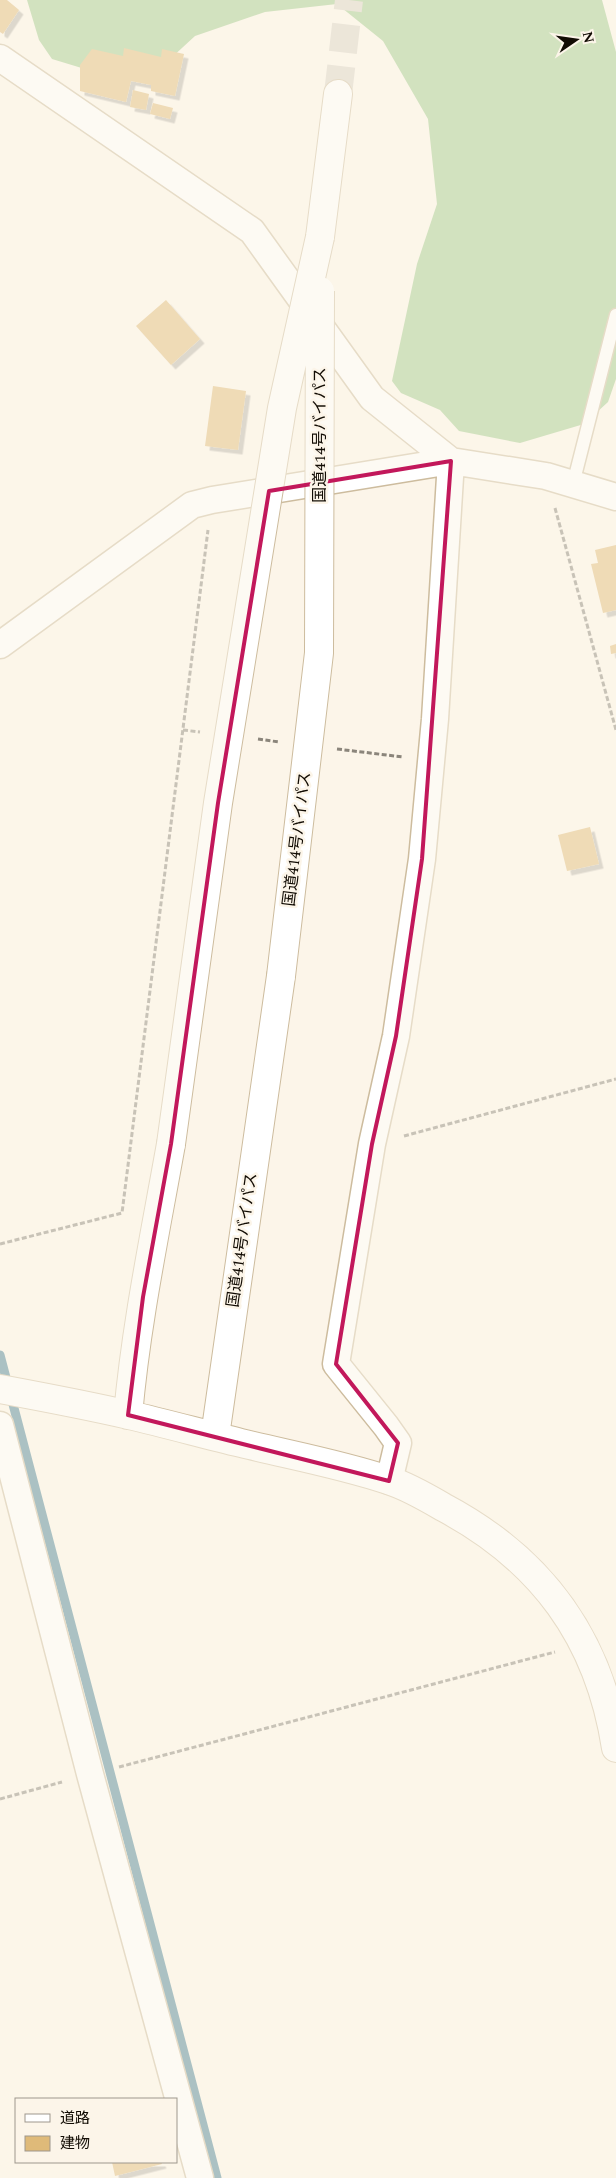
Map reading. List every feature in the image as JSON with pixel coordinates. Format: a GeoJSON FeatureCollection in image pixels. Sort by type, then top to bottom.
{"type":"FeatureCollection","features":[{"type":"Feature","properties":{"kind":"highway","name":"国道414号バイパス"},"geometry":{"type":"LineString","coordinates":[[128,1415],[131,1377],[143,1296],[171,1144],[218,803],[282,408],[320,237],[338,94]]}},
{"type":"Feature","properties":{"kind":"highway","name":"国道414号バイパス"},"geometry":{"type":"LineString","coordinates":[[215,1436],[281,976],[319,653],[320,237]]}},
{"type":"Feature","properties":{"kind":"highway"},"geometry":{"type":"LineString","coordinates":[[0,1389],[128,1415],[350,1469],[389,1480],[468,1520],[508,1549],[548,1588],[584,1644],[599,1684],[613,1730],[616,1748]]}},
{"type":"Feature","properties":{"kind":"street"},"geometry":{"type":"LineString","coordinates":[[0,58],[252,231],[372,398],[451,462]]}},
{"type":"Feature","properties":{"kind":"street"},"geometry":{"type":"LineString","coordinates":[[389,1480],[398,1443],[336,1364],[372,1144],[396,1036],[422,859],[435,719],[451,462]]}},
{"type":"Feature","properties":{"kind":"street"},"geometry":{"type":"LineString","coordinates":[[0,645],[192,505],[212,500],[451,462],[546,476],[616,497]]}},
{"type":"Feature","properties":{"kind":"street"},"geometry":{"type":"LineString","coordinates":[[0,1425],[90,1774],[200,2178]]}},
{"type":"Feature","properties":{"kind":"lane"},"geometry":{"type":"LineString","coordinates":[[573,484],[616,315]]}},
{"type":"Feature","properties":{"kind":"path"},"geometry":{"type":"LineString","coordinates":[[546,476],[616,730]]}},
{"type":"Feature","properties":{"kind":"path"},"geometry":{"type":"LineString","coordinates":[[0,1244],[122,1213],[212,500]]}},
{"type":"Feature","properties":{"kind":"path"},"geometry":{"type":"LineString","coordinates":[[372,1144],[616,1079]]}},
{"type":"Feature","properties":{"kind":"path"},"geometry":{"type":"LineString","coordinates":[[0,1800],[90,1774],[584,1644]]}},
{"type":"Feature","properties":{"kind":"highlighted area"},"geometry":{"type":"Polygon","coordinates":[[[451,461],[422,859],[396,1036],[372,1144],[336,1364],[398,1443],[389,1481],[128,1415],[143,1297],[171,1144],[218,803],[269,491],[451,461]]]}},
{"type":"Feature","properties":{"kind":"green space"},"geometry":{"type":"Polygon","coordinates":[[[27,0],[602,0],[616,52],[616,379],[608,402],[584,424],[520,443],[459,431],[440,410],[401,393],[392,381],[417,264],[437,204],[428,119],[383,41],[337,4],[265,12],[195,36],[157,71],[108,76],[52,59],[39,40],[27,0]]]}},
{"type":"Feature","properties":{"kind":"building"},"geometry":{"type":"Polygon","coordinates":[[[0,0],[7,0],[19,10],[3,34],[0,32],[0,0]]]}},
{"type":"Feature","properties":{"kind":"building"},"geometry":{"type":"Polygon","coordinates":[[[124,48],[161,57],[162,49],[184,54],[175,96],[151,91],[151,85],[131,81],[126,102],[80,91],[80,65],[92,49],[123,56],[124,48]]]}},
{"type":"Feature","properties":{"kind":"building"},"geometry":{"type":"Polygon","coordinates":[[[133,90],[149,94],[146,110],[130,107],[133,90]]]}},
{"type":"Feature","properties":{"kind":"building"},"geometry":{"type":"Polygon","coordinates":[[[153,103],[173,108],[170,119],[150,114],[153,103]]]}},
{"type":"Feature","properties":{"kind":"building"},"geometry":{"type":"Polygon","coordinates":[[[166,300],[200,339],[171,365],[136,326],[166,300]]]}},
{"type":"Feature","properties":{"kind":"building"},"geometry":{"type":"Polygon","coordinates":[[[213,386],[246,391],[238,450],[205,446],[213,386]]]}},
{"type":"Feature","properties":{"kind":"building"},"geometry":{"type":"Polygon","coordinates":[[[616,545],[616,610],[603,613],[591,564],[598,563],[595,550],[616,545]]]}},
{"type":"Feature","properties":{"kind":"building"},"geometry":{"type":"Polygon","coordinates":[[[616,644],[616,653],[611,654],[610,646],[616,644]]]}},
{"type":"Feature","properties":{"kind":"building"},"geometry":{"type":"Polygon","coordinates":[[[590,827],[599,864],[567,871],[558,835],[590,827]]]}},
{"type":"Feature","properties":{"kind":"building"},"geometry":{"type":"Polygon","coordinates":[[[112,2163],[162,2164],[115,2176],[112,2163]]]}},
{"type":"Feature","properties":{"kind":"waterway"},"geometry":{"type":"LineString","coordinates":[[0,1355],[217,2178]]}},
{"type":"Feature","properties":{"kind":"tunnel"},"geometry":{"type":"LineString","coordinates":[[338,94],[349,0]]}}]}
